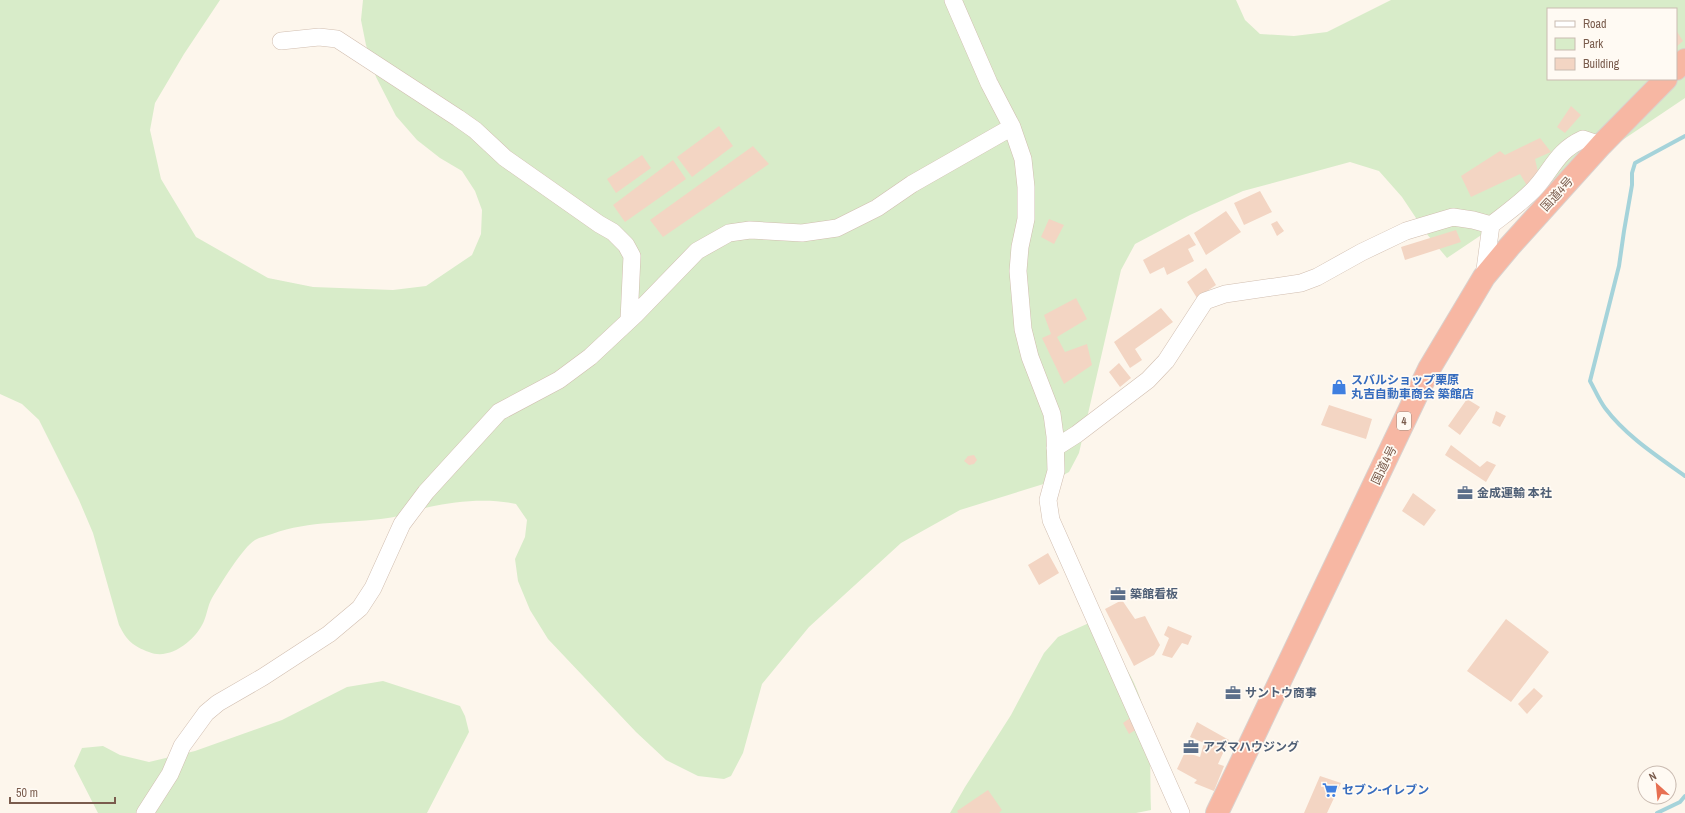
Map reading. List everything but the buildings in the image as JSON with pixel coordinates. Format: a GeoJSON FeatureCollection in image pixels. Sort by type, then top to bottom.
{"type":"FeatureCollection","features":[{"type":"Feature","properties":{"kind":"highway"},"geometry":{"type":"LineString","coordinates":[[1677,68],[1685,60]]}},
{"type":"Feature","properties":{"kind":"highway","name":"国道4号"},"geometry":{"type":"LineString","coordinates":[[1217,813],[1429,369],[1484,277],[1601,145],[1665,80]]}},
{"type":"Feature","properties":{"kind":"street"},"geometry":{"type":"LineString","coordinates":[[953,0],[988,83],[1012,127],[1023,159],[1026,187],[1026,219],[1020,247],[1018,271],[1023,329],[1030,357],[1052,414],[1055,436],[1056,471],[1048,500],[1051,520],[1181,813]]}},
{"type":"Feature","properties":{"kind":"street"},"geometry":{"type":"LineString","coordinates":[[280,41],[319,38],[337,39],[458,118],[475,130],[505,158],[599,224],[613,232],[626,245],[632,256],[630,320]]}},
{"type":"Feature","properties":{"kind":"street"},"geometry":{"type":"LineString","coordinates":[[146,813],[170,774],[182,746],[206,713],[218,703],[263,677],[328,634],[360,608],[373,588],[402,524],[426,492],[499,412],[559,380],[590,357],[630,320],[697,251],[729,233],[750,230],[802,233],[837,228],[877,208],[912,184],[1012,127]]}},
{"type":"Feature","properties":{"kind":"street"},"geometry":{"type":"LineString","coordinates":[[1484,277],[1491,225],[1536,188],[1560,155],[1574,143],[1583,139],[1601,145]]}},
{"type":"Feature","properties":{"kind":"street"},"geometry":{"type":"LineString","coordinates":[[1055,448],[1077,434],[1148,380],[1166,361],[1205,301],[1225,294],[1301,283],[1317,277],[1362,252],[1406,231],[1453,217],[1491,225]]}},
{"type":"Feature","properties":{"kind":"green space"},"geometry":{"type":"Polygon","coordinates":[[[0,0],[220,0],[184,54],[155,103],[150,130],[161,179],[196,237],[268,278],[313,287],[393,290],[426,286],[472,255],[481,234],[482,210],[475,191],[462,171],[440,158],[417,140],[396,116],[376,77],[366,45],[361,20],[363,0],[1236,0],[1245,20],[1260,34],[1294,36],[1327,32],[1391,0],[1685,0],[1685,98],[1447,258],[1426,233],[1402,197],[1379,171],[1350,162],[1243,191],[1190,215],[1135,244],[1121,270],[1079,453],[1069,472],[1050,482],[960,510],[901,543],[809,627],[762,684],[743,753],[731,776],[724,779],[698,776],[666,760],[636,732],[548,639],[530,610],[518,581],[515,559],[525,537],[527,520],[516,504],[495,501],[450,503],[388,518],[301,526],[259,538],[244,550],[232,567],[212,598],[200,628],[189,642],[174,651],[165,654],[157,654],[139,648],[128,639],[119,625],[93,533],[79,500],[39,420],[22,404],[0,394],[0,0]]]}},
{"type":"Feature","properties":{"kind":"green space"},"geometry":{"type":"Polygon","coordinates":[[[1089,623],[1113,649],[1122,662],[1131,676],[1143,706],[1149,740],[1151,810],[1136,813],[950,813],[1011,715],[1044,653],[1058,637],[1089,623]]]}},
{"type":"Feature","properties":{"kind":"green space"},"geometry":{"type":"Polygon","coordinates":[[[383,681],[460,706],[465,716],[469,732],[427,813],[98,813],[74,766],[82,748],[103,746],[120,755],[149,762],[195,751],[282,720],[347,687],[383,681]]]}},
{"type":"Feature","properties":{"kind":"waterway"},"geometry":{"type":"LineString","coordinates":[[1685,136],[1635,163],[1632,173],[1632,185],[1619,266],[1590,381],[1603,405],[1622,428],[1642,445],[1685,476]]}},
{"type":"Feature","properties":{"kind":"waterway"},"geometry":{"type":"LineString","coordinates":[[1657,813],[1680,802],[1685,796]]}},
{"type":"Feature","properties":{"kind":"place","name":"スバルショップ栗原 丸吉自動車商会 築館店"},"geometry":{"type":"Point","coordinates":[1339,387]}},
{"type":"Feature","properties":{"kind":"place","name":"金成運輸 本社"},"geometry":{"type":"Point","coordinates":[1465,493]}},
{"type":"Feature","properties":{"kind":"place","name":"築館看板"},"geometry":{"type":"Point","coordinates":[1118,594]}},
{"type":"Feature","properties":{"kind":"place","name":"サントウ商事"},"geometry":{"type":"Point","coordinates":[1233,693]}},
{"type":"Feature","properties":{"kind":"place","name":"アズマハウジング"},"geometry":{"type":"Point","coordinates":[1191,747]}},
{"type":"Feature","properties":{"kind":"place","name":"セブン-イレブン"},"geometry":{"type":"Point","coordinates":[1330,790]}}]}
